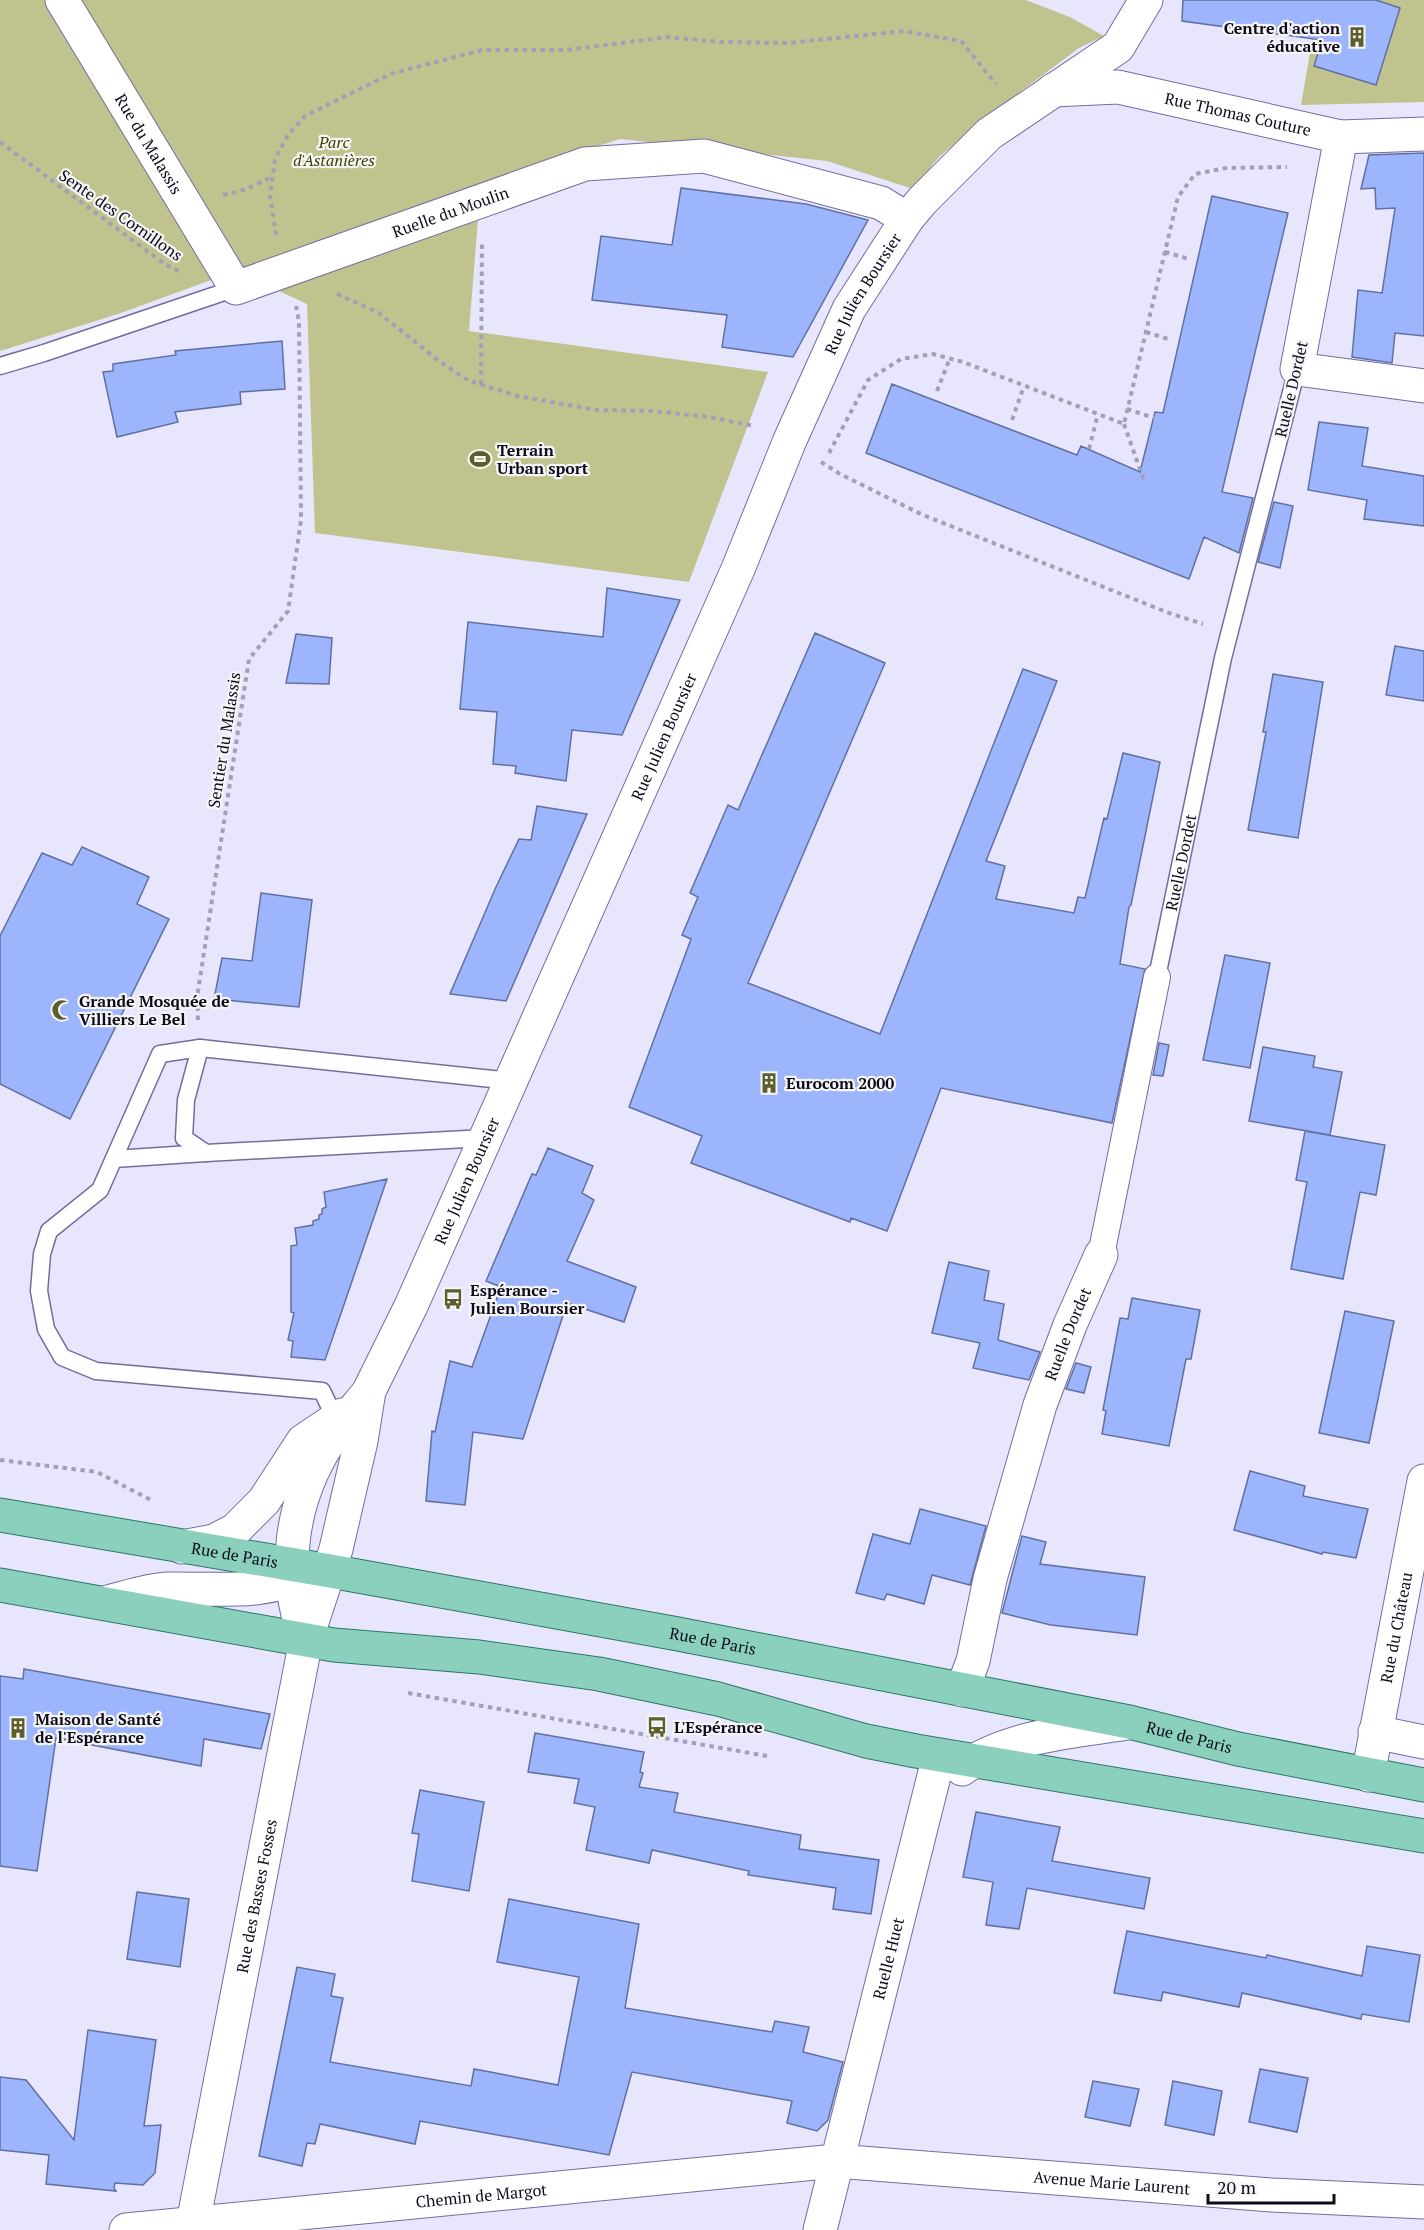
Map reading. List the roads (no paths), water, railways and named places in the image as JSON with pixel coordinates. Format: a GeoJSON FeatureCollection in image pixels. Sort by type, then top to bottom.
{"type":"FeatureCollection","features":[{"type":"Feature","properties":{"kind":"main road","name":"Rue de Paris"},"geometry":{"type":"LineString","coordinates":[[0,1515],[313,1567],[689,1636],[1129,1722],[1238,1749],[1424,1785]]}},
{"type":"Feature","properties":{"kind":"main road"},"geometry":{"type":"LineString","coordinates":[[0,1585],[364,1649],[489,1658],[599,1674],[718,1700],[866,1741],[972,1761],[1424,1836]]}},
{"type":"Feature","properties":{"kind":"street","name":"Rue du Malassis"},"geometry":{"type":"LineString","coordinates":[[62,0],[236,288]]}},
{"type":"Feature","properties":{"kind":"street","name":"Rue Julien Boursier"},"geometry":{"type":"LineString","coordinates":[[313,1567],[361,1441],[355,1405],[411,1306],[738,570],[790,440],[849,309],[907,219],[989,134],[1118,47],[1146,0]]}},
{"type":"Feature","properties":{"kind":"street","name":"Rue Thomas Couture"},"geometry":{"type":"LineString","coordinates":[[1052,90],[1118,87],[1339,151],[1424,134]]}},
{"type":"Feature","properties":{"kind":"street","name":"Ruelle Dordet"},"geometry":{"type":"LineString","coordinates":[[1297,369],[1339,151]]}},
{"type":"Feature","properties":{"kind":"street","name":"Ruelle du Moulin"},"geometry":{"type":"LineString","coordinates":[[236,288],[585,164],[704,156],[881,203],[907,219]]}},
{"type":"Feature","properties":{"kind":"street"},"geometry":{"type":"LineString","coordinates":[[1297,369],[1424,386]]}},
{"type":"Feature","properties":{"kind":"street","name":"Ruelle Dordet"},"geometry":{"type":"LineString","coordinates":[[962,1690],[973,1661],[990,1579],[1040,1405],[1070,1325],[1101,1255],[1157,978]]}},
{"type":"Feature","properties":{"kind":"street"},"geometry":{"type":"LineString","coordinates":[[182,1547],[214,1541],[235,1530],[264,1501],[303,1441],[355,1405]]}},
{"type":"Feature","properties":{"kind":"street"},"geometry":{"type":"LineString","coordinates":[[104,1603],[167,1589],[239,1590],[313,1567],[293,1529],[307,1487],[328,1444],[355,1405]]}},
{"type":"Feature","properties":{"kind":"street","name":"Rue du Château"},"geometry":{"type":"LineString","coordinates":[[1368,1775],[1424,1481]]}},
{"type":"Feature","properties":{"kind":"street","name":"Rue des Basses Fosses"},"geometry":{"type":"LineString","coordinates":[[193,2223],[306,1640],[313,1567]]}},
{"type":"Feature","properties":{"kind":"street"},"geometry":{"type":"LineString","coordinates":[[930,1799],[972,1761],[1049,1735],[1129,1722]]}},
{"type":"Feature","properties":{"kind":"street"},"geometry":{"type":"LineString","coordinates":[[1375,1732],[1424,1742]]}},
{"type":"Feature","properties":{"kind":"street","name":"Ruelle Huet"},"geometry":{"type":"LineString","coordinates":[[820,2230],[930,1799],[939,1755]]}},
{"type":"Feature","properties":{"kind":"street","name":"Chemin de Margot"},"geometry":{"type":"LineString","coordinates":[[126,2230],[836,2161]]}},
{"type":"Feature","properties":{"kind":"street","name":"Avenue Marie Laurent"},"geometry":{"type":"LineString","coordinates":[[836,2161],[1272,2195],[1424,2202]]}},
{"type":"Feature","properties":{"kind":"lane","name":"Ruelle du Moulin"},"geometry":{"type":"LineString","coordinates":[[0,366],[236,288]]}},
{"type":"Feature","properties":{"kind":"lane","name":"Ruelle Dordet"},"geometry":{"type":"LineString","coordinates":[[1157,978],[1229,633],[1297,369]]}},
{"type":"Feature","properties":{"kind":"lane"},"geometry":{"type":"LineString","coordinates":[[355,1405],[322,1391],[96,1371],[62,1357],[46,1329],[39,1291],[42,1254],[48,1231],[100,1190],[159,1054],[200,1048],[511,1081]]}},
{"type":"Feature","properties":{"kind":"lane"},"geometry":{"type":"LineString","coordinates":[[200,1048],[186,1100],[184,1138],[206,1153]]}},
{"type":"Feature","properties":{"kind":"lane"},"geometry":{"type":"LineString","coordinates":[[114,1159],[485,1138]]}},
{"type":"Feature","properties":{"kind":"place","name":"Centre d'action éducative"},"geometry":{"type":"Point","coordinates":[1357,37]}},
{"type":"Feature","properties":{"kind":"place","name":"Terrain Urban sport"},"geometry":{"type":"Point","coordinates":[480,459]}},
{"type":"Feature","properties":{"kind":"place","name":"Grande Mosquée de Villiers Le Bel"},"geometry":{"type":"Point","coordinates":[62,1010]}},
{"type":"Feature","properties":{"kind":"place","name":"Eurocom 2000"},"geometry":{"type":"Point","coordinates":[769,1083]}},
{"type":"Feature","properties":{"kind":"place","name":"Espérance - Julien Boursier"},"geometry":{"type":"Point","coordinates":[453,1299]}},
{"type":"Feature","properties":{"kind":"place","name":"L'Espérance"},"geometry":{"type":"Point","coordinates":[657,1727]}},
{"type":"Feature","properties":{"kind":"place","name":"Maison de Santé de l'Espérance"},"geometry":{"type":"Point","coordinates":[18,1728]}},
{"type":"Feature","properties":{"kind":"park label","name":"Parc d'Astanières"},"geometry":{"type":"Point","coordinates":[334,151]}}]}
